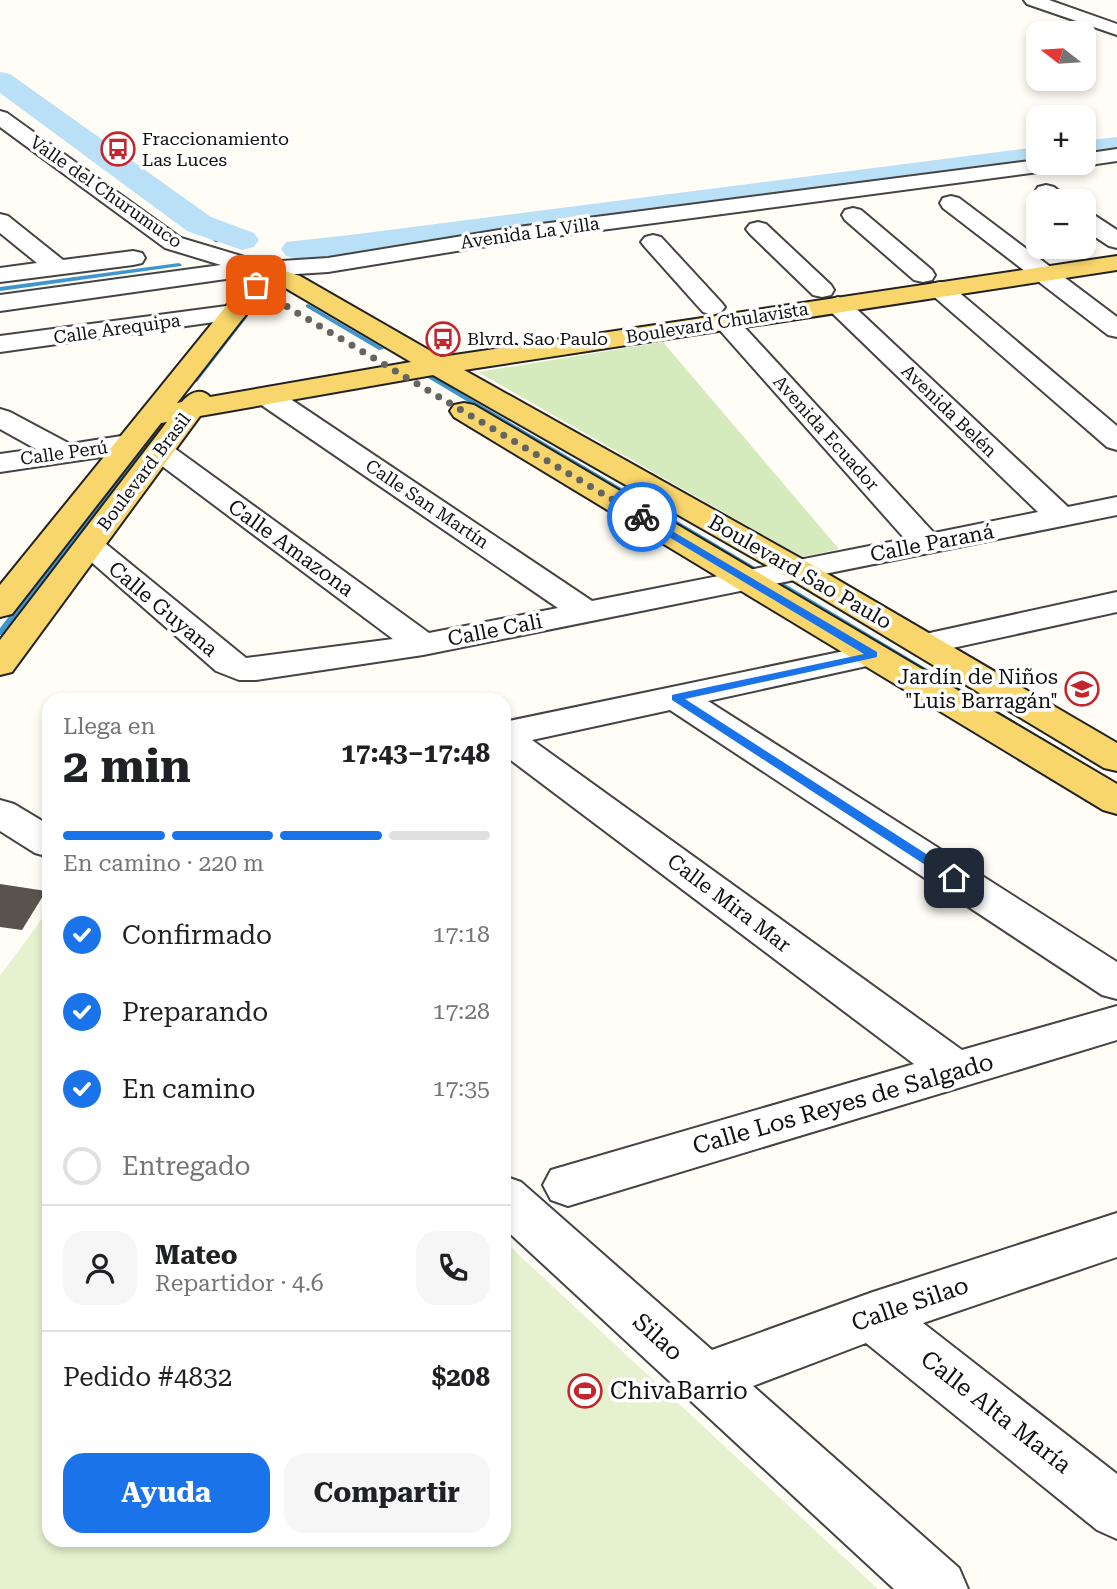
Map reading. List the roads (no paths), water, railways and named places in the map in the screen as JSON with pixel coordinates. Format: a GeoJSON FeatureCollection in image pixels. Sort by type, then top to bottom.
{"type":"FeatureCollection","features":[{"type":"Feature","properties":{"kind":"main road","name":"Boulevard Chulavista"},"geometry":{"type":"LineString","coordinates":[[1035,267],[1117,244]]}},
{"type":"Feature","properties":{"kind":"main road","name":"Boulevard Chulavista"},"geometry":{"type":"LineString","coordinates":[[210,385],[397,361],[1035,267],[1117,263]]}},
{"type":"Feature","properties":{"kind":"main road","name":"Boulevard Brasil"},"geometry":{"type":"LineString","coordinates":[[0,664],[160,450],[181,400],[234,313],[270,284]]}},
{"type":"Feature","properties":{"kind":"main road","name":"Boulevard Brasil"},"geometry":{"type":"LineString","coordinates":[[0,607],[152,416],[210,385],[270,284]]}},
{"type":"Feature","properties":{"kind":"main road"},"geometry":{"type":"LineString","coordinates":[[270,284],[331,333]]}},
{"type":"Feature","properties":{"kind":"main road","name":"Boulevard Sao Paulo"},"geometry":{"type":"LineString","coordinates":[[270,284],[748,580],[1117,801]]}},
{"type":"Feature","properties":{"kind":"main road","name":"Boulevard Sao Paulo"},"geometry":{"type":"LineString","coordinates":[[397,361],[798,570],[1117,759]]}},
{"type":"Feature","properties":{"kind":"main road","name":"Boulevard Chulavista"},"geometry":{"type":"LineString","coordinates":[[181,400],[267,396],[397,361]]}},
{"type":"Feature","properties":{"kind":"street"},"geometry":{"type":"LineString","coordinates":[[1032,0],[1117,30]]}},
{"type":"Feature","properties":{"kind":"street","name":"Valle del Churumuco"},"geometry":{"type":"LineString","coordinates":[[0,117],[173,243],[270,284]]}},
{"type":"Feature","properties":{"kind":"street"},"geometry":{"type":"LineString","coordinates":[[1096,158],[1117,155]]}},
{"type":"Feature","properties":{"kind":"street","name":"Avenida La Villa"},"geometry":{"type":"LineString","coordinates":[[0,303],[270,284],[328,265],[518,234],[1026,168]]}},
{"type":"Feature","properties":{"kind":"street"},"geometry":{"type":"LineString","coordinates":[[951,203],[1117,329]]}},
{"type":"Feature","properties":{"kind":"street"},"geometry":{"type":"LineString","coordinates":[[853,215],[1117,441]]}},
{"type":"Feature","properties":{"kind":"street"},"geometry":{"type":"LineString","coordinates":[[0,222],[57,267]]}},
{"type":"Feature","properties":{"kind":"street"},"geometry":{"type":"LineString","coordinates":[[1096,228],[1117,244]]}},
{"type":"Feature","properties":{"kind":"street","name":"Avenida Belén"},"geometry":{"type":"LineString","coordinates":[[758,229],[1061,517]]}},
{"type":"Feature","properties":{"kind":"street","name":"Avenida Ecuador"},"geometry":{"type":"LineString","coordinates":[[653,242],[927,544]]}},
{"type":"Feature","properties":{"kind":"street"},"geometry":{"type":"LineString","coordinates":[[0,275],[190,250]]}},
{"type":"Feature","properties":{"kind":"street","name":"Calle Arequipa"},"geometry":{"type":"LineString","coordinates":[[0,344],[234,313]]}},
{"type":"Feature","properties":{"kind":"street","name":"Calle San Martín"},"geometry":{"type":"LineString","coordinates":[[267,396],[586,612]]}},
{"type":"Feature","properties":{"kind":"street"},"geometry":{"type":"LineString","coordinates":[[0,418],[65,453]]}},
{"type":"Feature","properties":{"kind":"street","name":"Calle Perú"},"geometry":{"type":"LineString","coordinates":[[0,463],[128,444]]}},
{"type":"Feature","properties":{"kind":"street","name":"Calle Amazona"},"geometry":{"type":"LineString","coordinates":[[160,450],[423,645]]}},
{"type":"Feature","properties":{"kind":"street","name":"Calle Paraná"},"geometry":{"type":"LineString","coordinates":[[748,580],[1117,506]]}},
{"type":"Feature","properties":{"kind":"street","name":"Calle Guyana"},"geometry":{"type":"LineString","coordinates":[[89,546],[228,663],[239,669]]}},
{"type":"Feature","properties":{"kind":"street","name":"Calle Cali"},"geometry":{"type":"LineString","coordinates":[[239,669],[423,645],[748,580]]}},
{"type":"Feature","properties":{"kind":"street"},"geometry":{"type":"LineString","coordinates":[[925,644],[1117,602]]}},
{"type":"Feature","properties":{"kind":"street"},"geometry":{"type":"LineString","coordinates":[[511,733],[873,655]]}},
{"type":"Feature","properties":{"kind":"street"},"geometry":{"type":"LineString","coordinates":[[676,697],[1117,983]]}},
{"type":"Feature","properties":{"kind":"street","name":"Calle Mira Mar"},"geometry":{"type":"LineString","coordinates":[[511,740],[955,1070]]}},
{"type":"Feature","properties":{"kind":"street"},"geometry":{"type":"LineString","coordinates":[[0,813],[42,839]]}},
{"type":"Feature","properties":{"kind":"street","name":"Calle Los Reyes de Salgado"},"geometry":{"type":"LineString","coordinates":[[568,1185],[1117,1023]]}},
{"type":"Feature","properties":{"kind":"street","name":"Silao"},"geometry":{"type":"LineString","coordinates":[[511,1204],[938,1589]]}},
{"type":"Feature","properties":{"kind":"street","name":"Calle Silao"},"geometry":{"type":"LineString","coordinates":[[704,1379],[873,1316],[1115,1238]]}},
{"type":"Feature","properties":{"kind":"street","name":"Calle Alta María"},"geometry":{"type":"LineString","coordinates":[[873,1316],[1117,1510]]}},
{"type":"Feature","properties":{"kind":"waterway"},"geometry":{"type":"LineString","coordinates":[[0,80],[199,224],[242,240]]}},
{"type":"Feature","properties":{"kind":"waterway"},"geometry":{"type":"LineString","coordinates":[[1096,148],[1117,146]]}},
{"type":"Feature","properties":{"kind":"waterway"},"geometry":{"type":"LineString","coordinates":[[298,249],[350,245],[1026,158]]}},
{"type":"Feature","properties":{"kind":"waterway"},"geometry":{"type":"LineString","coordinates":[[199,224],[217,241]]}},
{"type":"Feature","properties":{"kind":"waterway"},"geometry":{"type":"LineString","coordinates":[[0,289],[179,265]]}},
{"type":"Feature","properties":{"kind":"waterway"},"geometry":{"type":"LineString","coordinates":[[308,306],[381,349]]}},
{"type":"Feature","properties":{"kind":"waterway"},"geometry":{"type":"LineString","coordinates":[[195,381],[245,316]]}},
{"type":"Feature","properties":{"kind":"waterway"},"geometry":{"type":"LineString","coordinates":[[430,377],[751,567]]}},
{"type":"Feature","properties":{"kind":"waterway"},"geometry":{"type":"LineString","coordinates":[[0,633],[165,420]]}},
{"type":"Feature","properties":{"kind":"waterway"},"geometry":{"type":"LineString","coordinates":[[782,586],[1064,753]]}},
{"type":"Feature","properties":{"kind":"place","name":"Fraccionamiento Las Luces"},"geometry":{"type":"Point","coordinates":[118,149]}},
{"type":"Feature","properties":{"kind":"place","name":"Blvrd. Sao Paulo"},"geometry":{"type":"Point","coordinates":[443,339]}},
{"type":"Feature","properties":{"kind":"place","name":"Jardín de Niños \"Luis Barragán\""},"geometry":{"type":"Point","coordinates":[1082,689]}},
{"type":"Feature","properties":{"kind":"place","name":"ChivaBarrio"},"geometry":{"type":"Point","coordinates":[585,1391]}}]}
